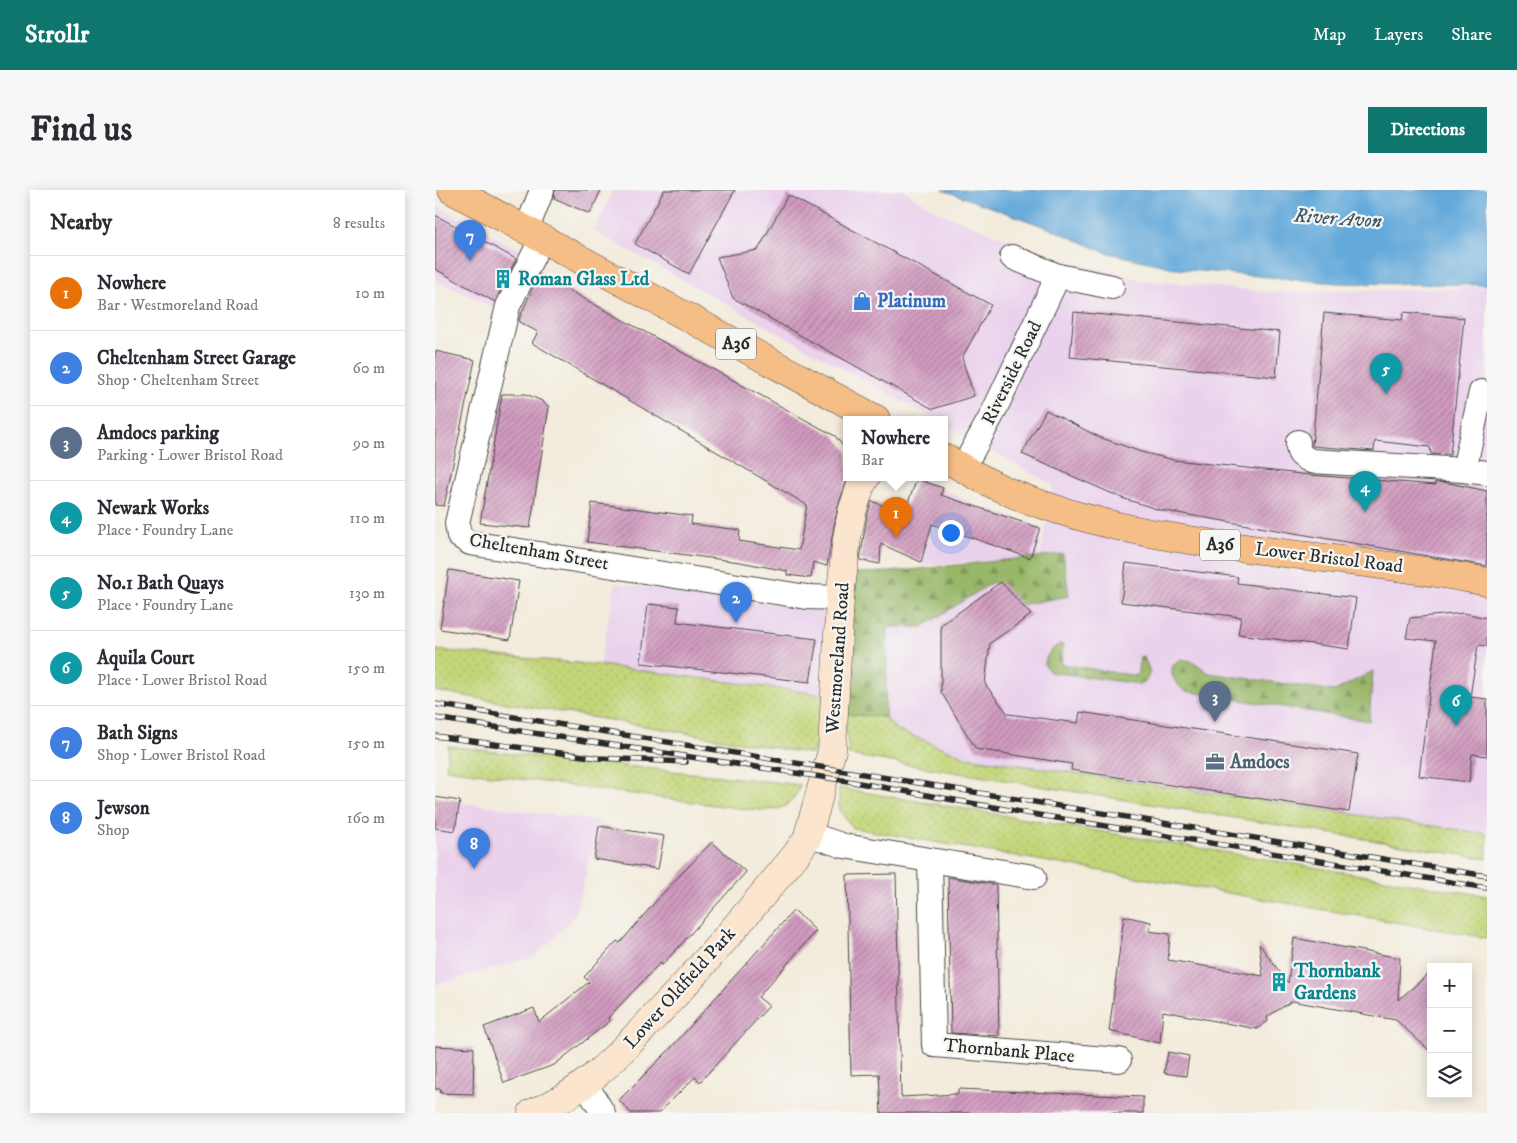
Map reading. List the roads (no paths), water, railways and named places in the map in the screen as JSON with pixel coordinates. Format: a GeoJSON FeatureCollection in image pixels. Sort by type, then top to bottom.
{"type":"FeatureCollection","features":[{"type":"Feature","properties":{"kind":"highway","name":"A36"},"geometry":{"type":"LineString","coordinates":[[451,190],[870,416]]}},
{"type":"Feature","properties":{"kind":"highway","name":"Lower Bristol Road"},"geometry":{"type":"LineString","coordinates":[[954,463],[1028,500],[1101,523],[1147,534],[1239,547],[1393,564],[1487,582]]}},
{"type":"Feature","properties":{"kind":"street","name":"Cheltenham Street"},"geometry":{"type":"LineString","coordinates":[[542,190],[534,234],[508,306],[457,523],[459,536],[470,543],[807,597],[840,598]]}},
{"type":"Feature","properties":{"kind":"street"},"geometry":{"type":"LineString","coordinates":[[1012,257],[1058,276],[1112,287]]}},
{"type":"Feature","properties":{"kind":"street","name":"Riverside Road"},"geometry":{"type":"LineString","coordinates":[[954,463],[996,408],[1058,276]]}},
{"type":"Feature","properties":{"kind":"street"},"geometry":{"type":"LineString","coordinates":[[1298,442],[1297,450],[1301,456],[1311,461],[1476,472],[1481,392]]}},
{"type":"Feature","properties":{"kind":"street","name":"Westmoreland Road"},"geometry":{"type":"LineString","coordinates":[[807,836],[832,750],[840,598],[852,512],[864,481]]}},
{"type":"Feature","properties":{"kind":"street"},"geometry":{"type":"LineString","coordinates":[[807,836],[843,846],[1034,877]]}},
{"type":"Feature","properties":{"kind":"street","name":"Lower Oldfield Park"},"geometry":{"type":"LineString","coordinates":[[532,1113],[585,1086],[619,1054],[685,985],[789,863],[807,836]]}},
{"type":"Feature","properties":{"kind":"street","name":"Thornbank Place"},"geometry":{"type":"LineString","coordinates":[[930,860],[934,1045],[1119,1060]]}},
{"type":"Feature","properties":{"kind":"street"},"geometry":{"type":"LineString","coordinates":[[585,1086],[603,1113]]}},
{"type":"Feature","properties":{"kind":"water","name":"River Avon"},"geometry":{"type":"Polygon","coordinates":[[[943,190],[1487,190],[1487,285],[1336,283],[1178,269],[1105,252],[1051,229],[943,190]]]}},
{"type":"Feature","properties":{"kind":"railway"},"geometry":{"type":"LineString","coordinates":[[435,704],[1487,876]]}},
{"type":"Feature","properties":{"kind":"railway"},"geometry":{"type":"LineString","coordinates":[[435,718],[848,781],[1026,813],[1487,888]]}},
{"type":"Feature","properties":{"kind":"railway"},"geometry":{"type":"LineString","coordinates":[[435,736],[598,758],[686,762]]}},
{"type":"Feature","properties":{"kind":"place","name":"Bath Signs"},"geometry":{"type":"Point","coordinates":[470,261]}},
{"type":"Feature","properties":{"kind":"place","name":"Roman Glass Ltd"},"geometry":{"type":"Point","coordinates":[503,279]}},
{"type":"Feature","properties":{"kind":"place","name":"Platinum"},"geometry":{"type":"Point","coordinates":[862,301]}},
{"type":"Feature","properties":{"kind":"place","name":"No.1 Bath Quays"},"geometry":{"type":"Point","coordinates":[1386,394]}},
{"type":"Feature","properties":{"kind":"place","name":"Newark Works"},"geometry":{"type":"Point","coordinates":[1365,512]}},
{"type":"Feature","properties":{"kind":"place","name":"Nowhere"},"geometry":{"type":"Point","coordinates":[896,538]}},
{"type":"Feature","properties":{"kind":"place","name":"Cheltenham Street Garage"},"geometry":{"type":"Point","coordinates":[736,623]}},
{"type":"Feature","properties":{"kind":"place","name":"Amdocs parking"},"geometry":{"type":"Point","coordinates":[1215,722]}},
{"type":"Feature","properties":{"kind":"place","name":"Aquila Court"},"geometry":{"type":"Point","coordinates":[1456,726]}},
{"type":"Feature","properties":{"kind":"place","name":"Amdocs"},"geometry":{"type":"Point","coordinates":[1215,762]}},
{"type":"Feature","properties":{"kind":"place","name":"Jewson"},"geometry":{"type":"Point","coordinates":[474,869]}},
{"type":"Feature","properties":{"kind":"place","name":"Thornbank Gardens"},"geometry":{"type":"Point","coordinates":[1279,982]}}]}
